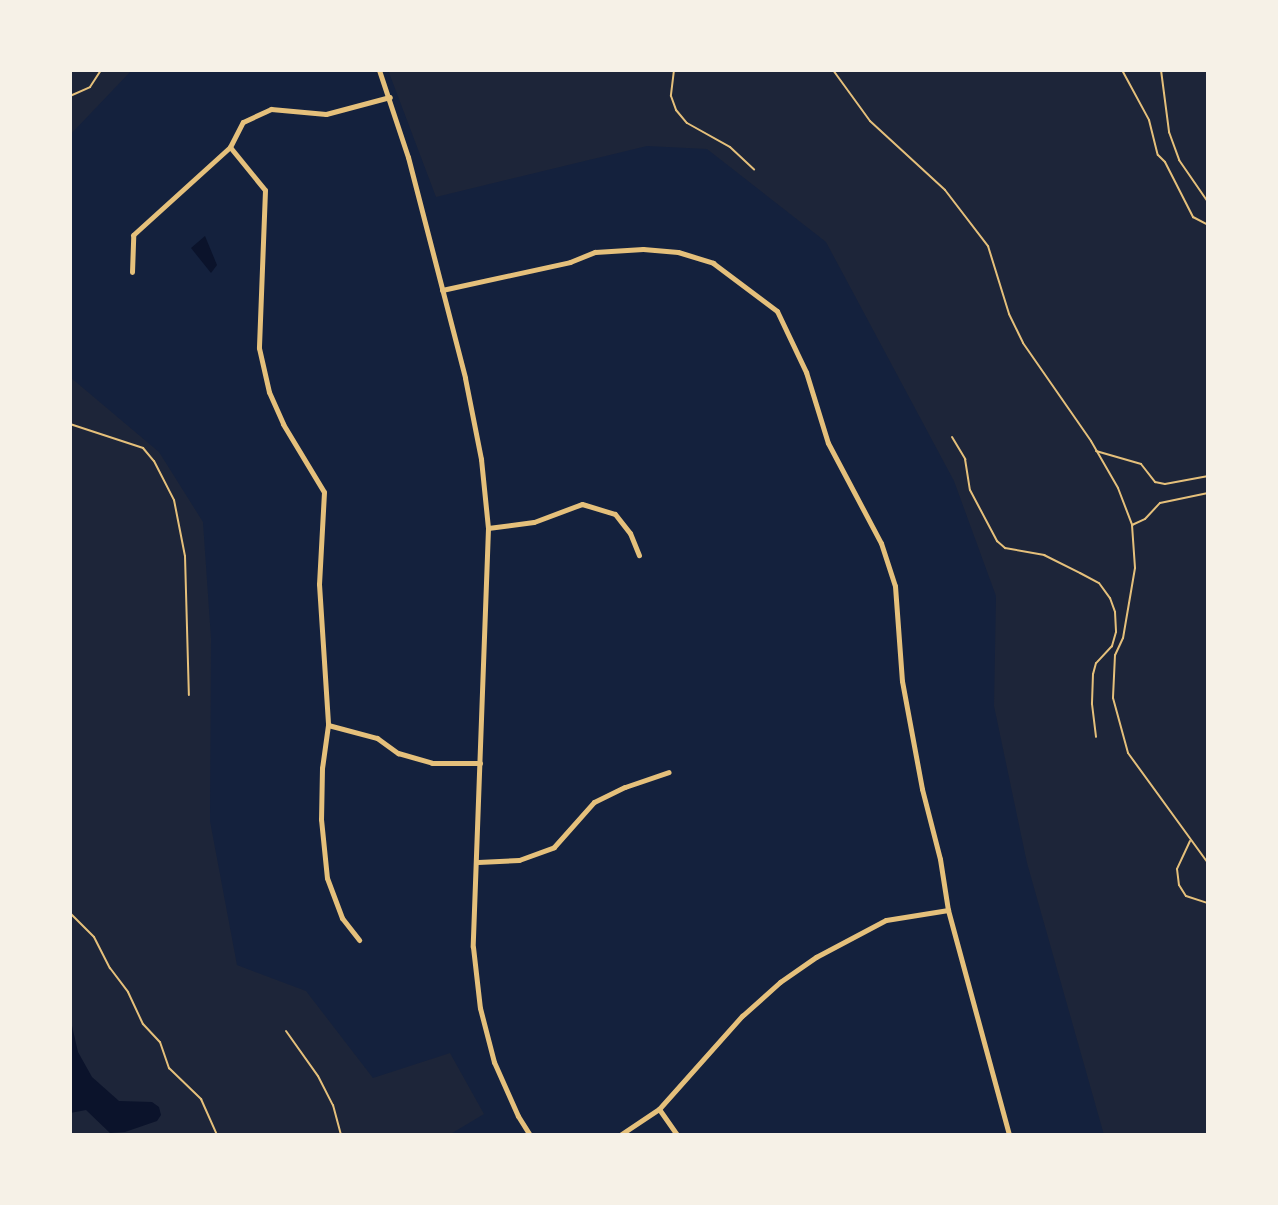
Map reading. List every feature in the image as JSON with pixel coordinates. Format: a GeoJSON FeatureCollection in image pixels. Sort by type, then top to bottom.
{"type":"FeatureCollection","features":[{"type":"Feature","properties":{"kind":"street"},"geometry":{"type":"LineString","coordinates":[[379,70],[390,97],[442,290],[481,459],[488,528],[473,947],[480,1008],[494,1062],[518,1116],[530,1135]]}},
{"type":"Feature","properties":{"kind":"street"},"geometry":{"type":"LineString","coordinates":[[132,272],[133,235],[230,148],[243,122],[271,109],[326,114],[390,97]]}},
{"type":"Feature","properties":{"kind":"street"},"geometry":{"type":"LineString","coordinates":[[230,148],[265,190],[260,348],[269,391],[283,424],[324,492],[320,584],[328,725],[321,819],[327,878],[342,918],[359,940]]}},
{"type":"Feature","properties":{"kind":"street"},"geometry":{"type":"LineString","coordinates":[[442,290],[570,262],[595,252],[678,252],[713,263],[777,311],[806,372],[828,443],[881,543],[895,586],[902,681],[948,910],[1009,1135]]}},
{"type":"Feature","properties":{"kind":"street"},"geometry":{"type":"LineString","coordinates":[[488,528],[534,522],[582,504],[615,514],[630,533],[639,555]]}},
{"type":"Feature","properties":{"kind":"street"},"geometry":{"type":"LineString","coordinates":[[328,725],[377,738],[398,753],[432,763],[480,763]]}},
{"type":"Feature","properties":{"kind":"street"},"geometry":{"type":"LineString","coordinates":[[478,862],[519,860],[554,847],[594,802],[625,787],[669,772]]}},
{"type":"Feature","properties":{"kind":"street"},"geometry":{"type":"LineString","coordinates":[[620,1135],[659,1109],[742,1016],[780,982],[817,957],[886,920],[948,910]]}},
{"type":"Feature","properties":{"kind":"street"},"geometry":{"type":"LineString","coordinates":[[659,1109],[677,1135]]}},
{"type":"Feature","properties":{"kind":"path"},"geometry":{"type":"LineString","coordinates":[[70,96],[90,87],[101,70]]}},
{"type":"Feature","properties":{"kind":"path"},"geometry":{"type":"LineString","coordinates":[[674,70],[671,96],[676,110],[687,123],[730,147],[754,169]]}},
{"type":"Feature","properties":{"kind":"path"},"geometry":{"type":"LineString","coordinates":[[833,70],[870,121],[945,190],[988,246],[1009,314],[1023,343],[1118,488],[1132,526],[1135,568],[1123,638],[1115,655],[1113,698],[1128,753],[1208,863]]}},
{"type":"Feature","properties":{"kind":"path"},"geometry":{"type":"LineString","coordinates":[[1122,70],[1150,120],[1158,155],[1165,162],[1193,217],[1208,225]]}},
{"type":"Feature","properties":{"kind":"path"},"geometry":{"type":"LineString","coordinates":[[1160,70],[1168,124],[1178,160],[1208,202]]}},
{"type":"Feature","properties":{"kind":"path"},"geometry":{"type":"LineString","coordinates":[[70,424],[143,448],[154,461],[174,500],[184,555],[189,695]]}},
{"type":"Feature","properties":{"kind":"path"},"geometry":{"type":"LineString","coordinates":[[952,437],[965,459],[970,490],[997,541],[1005,548],[1044,555],[1080,573],[1099,583],[1110,598],[1115,612],[1116,632],[1112,646],[1096,663],[1093,674],[1092,722],[1096,737]]}},
{"type":"Feature","properties":{"kind":"path"},"geometry":{"type":"LineString","coordinates":[[1096,451],[1141,464],[1155,482],[1208,476]]}},
{"type":"Feature","properties":{"kind":"path"},"geometry":{"type":"LineString","coordinates":[[1132,526],[1145,519],[1160,503],[1208,493]]}},
{"type":"Feature","properties":{"kind":"path"},"geometry":{"type":"LineString","coordinates":[[1190,839],[1177,869],[1179,885],[1186,896],[1208,903]]}},
{"type":"Feature","properties":{"kind":"path"},"geometry":{"type":"LineString","coordinates":[[70,913],[94,937],[110,968],[128,992],[143,1024],[160,1042],[169,1068],[201,1099],[217,1135]]}},
{"type":"Feature","properties":{"kind":"path"},"geometry":{"type":"LineString","coordinates":[[286,1031],[318,1076],[333,1105],[341,1135]]}},
{"type":"Feature","properties":{"kind":"shaded area"},"geometry":{"type":"Polygon","coordinates":[[[70,70],[132,70],[70,135],[70,70]]]}},
{"type":"Feature","properties":{"kind":"shaded area"},"geometry":{"type":"Polygon","coordinates":[[[388,70],[1208,70],[1208,1135],[1104,1135],[1027,863],[994,706],[996,596],[954,481],[826,242],[707,149],[647,146],[436,197],[388,70]]]}},
{"type":"Feature","properties":{"kind":"shaded area"},"geometry":{"type":"Polygon","coordinates":[[[205,236],[217,265],[211,273],[191,248],[205,236]]]}},
{"type":"Feature","properties":{"kind":"shaded area"},"geometry":{"type":"Polygon","coordinates":[[[70,377],[159,452],[203,522],[211,638],[210,821],[237,965],[306,991],[373,1078],[450,1053],[484,1114],[449,1135],[70,1135],[70,377]]]}},
{"type":"Feature","properties":{"kind":"shaded area"},"geometry":{"type":"Polygon","coordinates":[[[70,1017],[78,1052],[92,1077],[119,1101],[152,1102],[159,1107],[161,1115],[157,1121],[125,1132],[110,1133],[86,1110],[70,1113],[70,1017]]]}}]}
